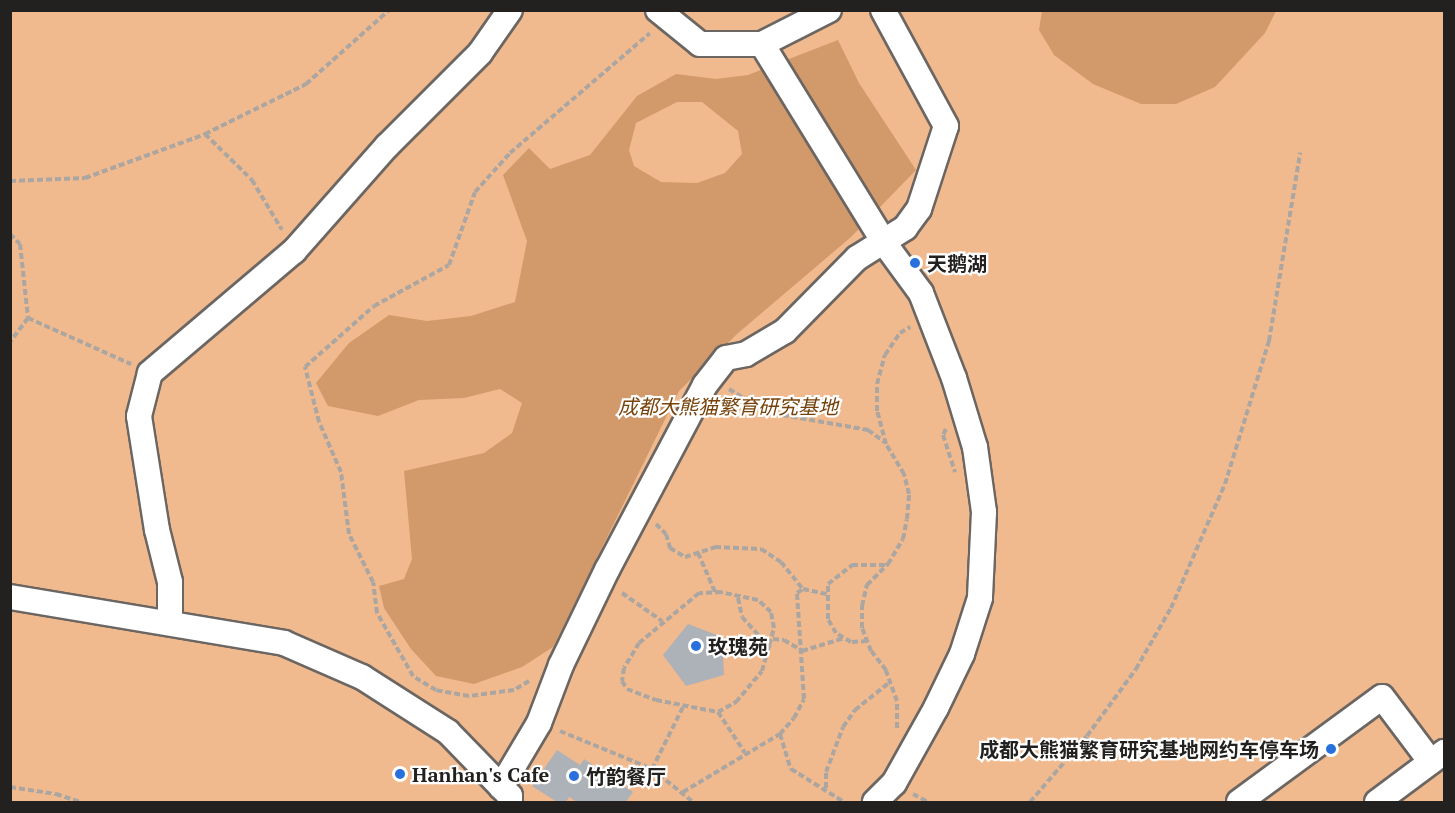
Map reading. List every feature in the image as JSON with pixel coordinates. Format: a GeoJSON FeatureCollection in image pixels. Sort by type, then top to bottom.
{"type":"FeatureCollection","features":[{"type":"Feature","properties":{"kind":"lane"},"geometry":{"type":"LineString","coordinates":[[170,623],[170,582],[157,530],[139,416],[150,373],[294,251],[387,146],[480,53],[510,10]]}},
{"type":"Feature","properties":{"kind":"lane"},"geometry":{"type":"LineString","coordinates":[[663,14],[700,44],[766,50],[829,10]]}},
{"type":"Feature","properties":{"kind":"lane"},"geometry":{"type":"LineString","coordinates":[[10,597],[285,643],[362,677],[448,732],[505,795],[607,570],[713,374],[726,358],[746,354],[784,331],[857,258],[881,238],[905,228],[919,209],[946,126],[883,10]]}},
{"type":"Feature","properties":{"kind":"lane"},"geometry":{"type":"LineString","coordinates":[[766,50],[881,238],[921,293],[954,378],[975,447],[984,512],[980,598],[962,654],[894,783],[875,802]]}},
{"type":"Feature","properties":{"kind":"lane"},"geometry":{"type":"LineString","coordinates":[[1239,802],[1382,697],[1438,757],[1377,802]]}},
{"type":"Feature","properties":{"kind":"path"},"geometry":{"type":"LineString","coordinates":[[10,181],[85,178],[205,134],[306,84],[390,10]]}},
{"type":"Feature","properties":{"kind":"path"},"geometry":{"type":"LineString","coordinates":[[552,689],[532,680],[514,690],[469,696],[436,690],[413,676],[377,613],[373,582],[349,534],[341,472],[319,422],[305,367],[374,306],[449,265],[475,192],[510,153],[663,14]]}},
{"type":"Feature","properties":{"kind":"path"},"geometry":{"type":"LineString","coordinates":[[205,134],[252,180],[294,251]]}},
{"type":"Feature","properties":{"kind":"path"},"geometry":{"type":"LineString","coordinates":[[1030,802],[1088,736],[1136,669],[1171,608],[1225,484],[1269,341],[1300,153]]}},
{"type":"Feature","properties":{"kind":"path"},"geometry":{"type":"LineString","coordinates":[[10,234],[20,244],[28,318],[10,342]]}},
{"type":"Feature","properties":{"kind":"path"},"geometry":{"type":"LineString","coordinates":[[28,318],[150,373]]}},
{"type":"Feature","properties":{"kind":"path"},"geometry":{"type":"LineString","coordinates":[[897,732],[897,700],[862,628],[867,585],[885,566],[903,539],[909,494],[904,474],[886,444],[877,411],[877,384],[885,355],[900,333],[914,325]]}},
{"type":"Feature","properties":{"kind":"path"},"geometry":{"type":"LineString","coordinates":[[713,374],[736,396],[765,412],[868,430],[886,444]]}},
{"type":"Feature","properties":{"kind":"path"},"geometry":{"type":"LineString","coordinates":[[639,511],[659,526],[676,554],[685,557],[738,545],[761,549],[781,562],[803,589],[827,594]]}},
{"type":"Feature","properties":{"kind":"path"},"geometry":{"type":"LineString","coordinates":[[698,553],[716,592]]}},
{"type":"Feature","properties":{"kind":"path"},"geometry":{"type":"LineString","coordinates":[[867,641],[844,638],[836,633],[828,619],[828,584],[852,565],[885,566]]}},
{"type":"Feature","properties":{"kind":"path"},"geometry":{"type":"LineString","coordinates":[[607,570],[624,597],[662,621]]}},
{"type":"Feature","properties":{"kind":"path"},"geometry":{"type":"LineString","coordinates":[[683,792],[780,734],[804,699],[796,593],[803,589]]}},
{"type":"Feature","properties":{"kind":"path"},"geometry":{"type":"LineString","coordinates":[[716,592],[758,600],[771,612],[773,639],[771,649],[752,685],[736,702],[718,712],[627,689],[622,681],[624,668],[639,643],[662,621],[699,593],[716,592]]}},
{"type":"Feature","properties":{"kind":"path"},"geometry":{"type":"LineString","coordinates":[[738,598],[742,617],[771,649]]}},
{"type":"Feature","properties":{"kind":"path"},"geometry":{"type":"LineString","coordinates":[[773,639],[784,640],[802,651],[844,638]]}},
{"type":"Feature","properties":{"kind":"path"},"geometry":{"type":"LineString","coordinates":[[826,788],[826,772],[843,726],[855,710],[890,682]]}},
{"type":"Feature","properties":{"kind":"path"},"geometry":{"type":"LineString","coordinates":[[652,769],[684,705]]}},
{"type":"Feature","properties":{"kind":"path"},"geometry":{"type":"LineString","coordinates":[[718,712],[745,753]]}},
{"type":"Feature","properties":{"kind":"path"},"geometry":{"type":"LineString","coordinates":[[539,723],[652,769],[693,802]]}},
{"type":"Feature","properties":{"kind":"path"},"geometry":{"type":"LineString","coordinates":[[780,734],[791,769],[803,780],[826,788],[843,802]]}},
{"type":"Feature","properties":{"kind":"path"},"geometry":{"type":"LineString","coordinates":[[10,787],[56,794],[81,802]]}},
{"type":"Feature","properties":{"kind":"green space","name":"成都大熊猫繁育研究基地"},"geometry":{"type":"Polygon","coordinates":[[[10,11],[1444,11],[1444,802],[11,802],[10,11]]]}},
{"type":"Feature","properties":{"kind":"shaded area"},"geometry":{"type":"Polygon","coordinates":[[[1042,10],[1276,11],[1265,33],[1215,87],[1176,104],[1141,104],[1093,84],[1054,55],[1039,30],[1042,10]]]}},
{"type":"Feature","properties":{"kind":"shaded area"},"geometry":{"type":"Polygon","coordinates":[[[838,40],[859,83],[916,170],[851,237],[737,334],[679,391],[553,647],[522,667],[474,684],[436,676],[411,649],[384,608],[379,586],[404,579],[412,559],[404,471],[484,453],[512,433],[522,403],[500,389],[464,398],[419,400],[378,416],[328,406],[316,383],[349,343],[389,315],[427,321],[471,316],[515,302],[527,241],[503,175],[529,148],[550,169],[590,155],[637,96],[676,74],[716,79],[748,75],[838,40]],[[677,102],[636,123],[629,150],[634,166],[661,182],[697,183],[725,173],[742,154],[738,131],[702,102],[677,102]]]}},
{"type":"Feature","properties":{"kind":"building","name":"玫瑰苑"},"geometry":{"type":"Polygon","coordinates":[[[688,624],[722,637],[724,675],[686,686],[663,655],[688,624]]]}},
{"type":"Feature","properties":{"kind":"building","name":"竹韵餐厅"},"geometry":{"type":"Polygon","coordinates":[[[557,750],[580,765],[584,759],[633,792],[626,802],[577,802],[569,797],[566,802],[557,802],[532,786],[557,750]]]}},
{"type":"Feature","properties":{"kind":"place","name":"天鹅湖"},"geometry":{"type":"Point","coordinates":[915,263]}},
{"type":"Feature","properties":{"kind":"place","name":"玫瑰苑"},"geometry":{"type":"Point","coordinates":[696,646]}},
{"type":"Feature","properties":{"kind":"place","name":"成都大熊猫繁育研究基地网约车停车场"},"geometry":{"type":"Point","coordinates":[1331,749]}},
{"type":"Feature","properties":{"kind":"place","name":"Hanhan's Cafe"},"geometry":{"type":"Point","coordinates":[400,774]}},
{"type":"Feature","properties":{"kind":"place","name":"竹韵餐厅"},"geometry":{"type":"Point","coordinates":[574,776]}}]}
